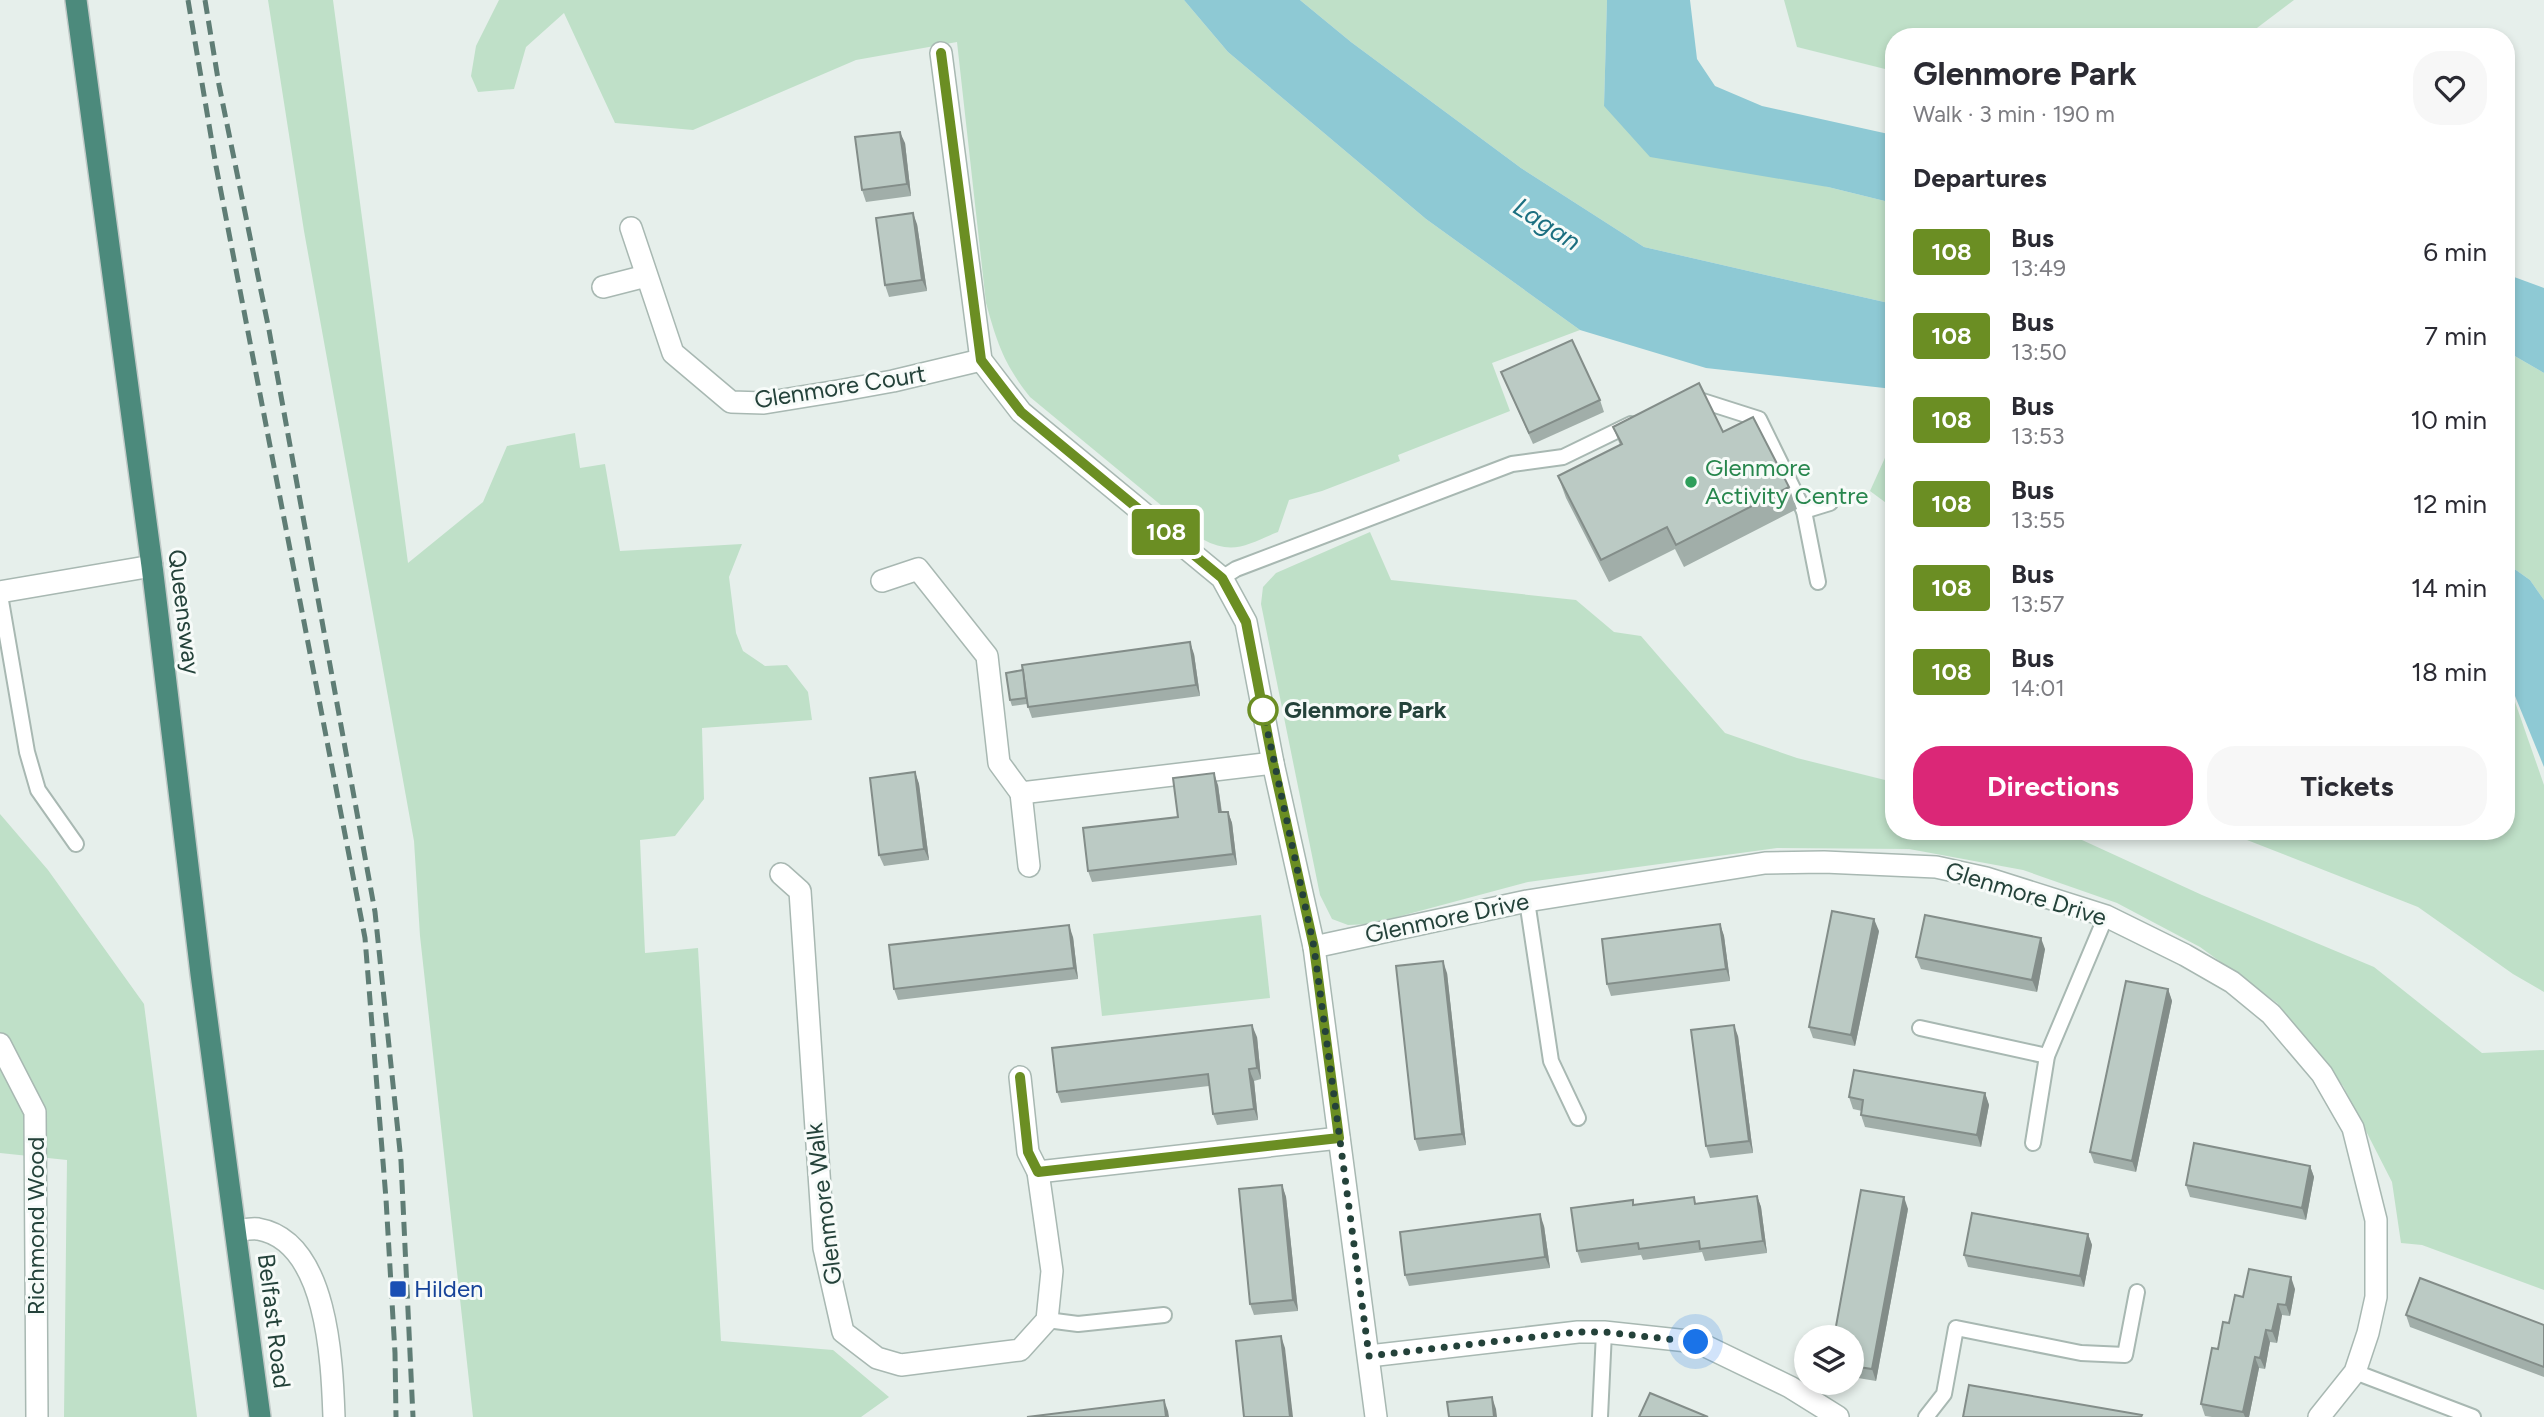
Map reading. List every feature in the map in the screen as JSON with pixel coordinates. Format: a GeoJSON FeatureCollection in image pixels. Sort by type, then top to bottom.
{"type":"FeatureCollection","features":[{"type":"Feature","properties":{"kind":"highway","name":"Queensway"},"geometry":{"type":"LineString","coordinates":[[76,0],[152,566],[201,974],[236,1231]]}},
{"type":"Feature","properties":{"kind":"highway","name":"Belfast Road"},"geometry":{"type":"LineString","coordinates":[[236,1231],[260,1417]]}},
{"type":"Feature","properties":{"kind":"street"},"geometry":{"type":"LineString","coordinates":[[941,53],[981,360],[1021,412],[1222,578],[1246,622],[1273,763],[1314,947],[1376,1417]]}},
{"type":"Feature","properties":{"kind":"street","name":"Glenmore Court"},"geometry":{"type":"LineString","coordinates":[[631,228],[673,353],[731,402],[764,403],[893,382],[981,360]]}},
{"type":"Feature","properties":{"kind":"street"},"geometry":{"type":"LineString","coordinates":[[603,287],[646,276]]}},
{"type":"Feature","properties":{"kind":"street"},"geometry":{"type":"LineString","coordinates":[[0,593],[152,566]]}},
{"type":"Feature","properties":{"kind":"street"},"geometry":{"type":"LineString","coordinates":[[881,581],[918,569],[987,656],[999,763],[1021,793],[1029,866]]}},
{"type":"Feature","properties":{"kind":"street"},"geometry":{"type":"LineString","coordinates":[[1021,793],[1273,763]]}},
{"type":"Feature","properties":{"kind":"street","name":"Glenmore Drive"},"geometry":{"type":"LineString","coordinates":[[1314,947],[1527,901],[1765,863],[1824,862],[1937,867],[1986,878],[2106,916],[2185,955],[2232,982],[2271,1014],[2322,1074],[2353,1128],[2376,1220],[2376,1297],[2355,1372],[2319,1417]]}},
{"type":"Feature","properties":{"kind":"street","name":"Glenmore Walk"},"geometry":{"type":"LineString","coordinates":[[781,874],[800,891],[824,1248],[842,1332],[877,1359],[901,1365],[1020,1350],[1046,1320]]}},
{"type":"Feature","properties":{"kind":"street","name":"Richmond Wood"},"geometry":{"type":"LineString","coordinates":[[0,1044],[35,1112],[37,1417]]}},
{"type":"Feature","properties":{"kind":"street"},"geometry":{"type":"LineString","coordinates":[[1020,1077],[1028,1152],[1038,1172],[1052,1271],[1046,1320]]}},
{"type":"Feature","properties":{"kind":"street"},"geometry":{"type":"LineString","coordinates":[[1038,1172],[1339,1138]]}},
{"type":"Feature","properties":{"kind":"street"},"geometry":{"type":"LineString","coordinates":[[236,1231],[256,1228],[274,1234],[291,1246],[312,1276],[322,1304],[334,1417]]}},
{"type":"Feature","properties":{"kind":"street"},"geometry":{"type":"LineString","coordinates":[[1369,1356],[1578,1332],[1604,1332],[1696,1342],[1790,1387],[1838,1417]]}},
{"type":"Feature","properties":{"kind":"lane"},"geometry":{"type":"LineString","coordinates":[[1676,402],[1688,396],[1759,419],[1804,511],[1818,582]]}},
{"type":"Feature","properties":{"kind":"lane"},"geometry":{"type":"LineString","coordinates":[[1222,578],[1236,569],[1512,464],[1563,457],[1638,420]]}},
{"type":"Feature","properties":{"kind":"lane"},"geometry":{"type":"LineString","coordinates":[[1804,511],[1830,503]]}},
{"type":"Feature","properties":{"kind":"lane"},"geometry":{"type":"LineString","coordinates":[[0,593],[27,752],[38,790],[76,844]]}},
{"type":"Feature","properties":{"kind":"lane"},"geometry":{"type":"LineString","coordinates":[[1527,901],[1551,1061],[1578,1118]]}},
{"type":"Feature","properties":{"kind":"lane"},"geometry":{"type":"LineString","coordinates":[[2033,1143],[2047,1056],[2106,916]]}},
{"type":"Feature","properties":{"kind":"lane"},"geometry":{"type":"LineString","coordinates":[[1920,1028],[2047,1056]]}},
{"type":"Feature","properties":{"kind":"lane"},"geometry":{"type":"LineString","coordinates":[[1926,1417],[1944,1394],[1956,1328],[2081,1353],[2125,1355],[2137,1292]]}},
{"type":"Feature","properties":{"kind":"lane"},"geometry":{"type":"LineString","coordinates":[[1046,1320],[1078,1324],[1164,1315]]}},
{"type":"Feature","properties":{"kind":"lane"},"geometry":{"type":"LineString","coordinates":[[1600,1417],[1604,1332]]}},
{"type":"Feature","properties":{"kind":"lane"},"geometry":{"type":"LineString","coordinates":[[2355,1372],[2473,1417]]}},
{"type":"Feature","properties":{"kind":"green space"},"geometry":{"type":"Polygon","coordinates":[[[268,0],[333,0],[408,563],[483,502],[507,446],[575,433],[580,468],[605,464],[620,551],[742,544],[729,577],[736,633],[743,651],[765,666],[787,665],[808,692],[812,720],[702,728],[704,799],[675,836],[640,840],[645,953],[698,948],[721,1341],[833,1350],[889,1397],[861,1417],[473,1417],[420,936],[414,841],[304,231],[268,0]]]}},
{"type":"Feature","properties":{"kind":"green space"},"geometry":{"type":"Polygon","coordinates":[[[499,0],[1184,0],[1228,52],[1426,219],[1580,330],[1492,363],[1510,411],[1398,455],[1400,461],[1322,491],[1289,500],[1278,532],[1240,546],[1223,547],[1213,544],[1202,539],[1030,397],[1008,363],[998,342],[986,303],[957,42],[856,60],[693,130],[615,123],[564,13],[526,47],[514,89],[478,92],[471,76],[476,46],[499,0]]]}},
{"type":"Feature","properties":{"kind":"green space"},"geometry":{"type":"Polygon","coordinates":[[[1300,0],[1607,0],[1604,106],[1828,187],[1885,201],[1885,302],[1644,247],[1521,168],[1351,42],[1300,0]]]}},
{"type":"Feature","properties":{"kind":"green space"},"geometry":{"type":"Polygon","coordinates":[[[1784,0],[2294,0],[2257,28],[1885,28],[1885,69],[1797,47],[1784,0]]]}},
{"type":"Feature","properties":{"kind":"green space"},"geometry":{"type":"Polygon","coordinates":[[[2515,356],[2544,373],[2544,600],[2530,580],[2515,569],[2515,356]]]}},
{"type":"Feature","properties":{"kind":"green space"},"geometry":{"type":"Polygon","coordinates":[[[1885,458],[1885,502],[1870,491],[1885,458]]]}},
{"type":"Feature","properties":{"kind":"green space"},"geometry":{"type":"Polygon","coordinates":[[[1370,532],[1391,580],[1576,600],[1614,632],[1641,636],[1725,733],[1797,758],[1885,780],[1885,840],[2082,840],[2202,895],[2374,967],[2482,1053],[2544,1050],[2544,1290],[2422,1245],[2401,1243],[2392,1182],[2343,1086],[2277,1003],[2200,947],[2117,903],[2023,870],[1909,849],[1777,848],[1528,882],[1371,924],[1348,925],[1332,919],[1320,895],[1261,604],[1263,587],[1276,573],[1370,532]]]}},
{"type":"Feature","properties":{"kind":"green space"},"geometry":{"type":"Polygon","coordinates":[[[2515,702],[2544,785],[2544,992],[2513,974],[2418,907],[2247,840],[2515,840],[2515,702]]]}},
{"type":"Feature","properties":{"kind":"green space"},"geometry":{"type":"Polygon","coordinates":[[[0,814],[48,870],[144,1004],[197,1417],[64,1417],[67,1160],[0,1153],[0,814]]]}},
{"type":"Feature","properties":{"kind":"green space"},"geometry":{"type":"Polygon","coordinates":[[[1261,915],[1270,998],[1102,1016],[1093,934],[1261,915]]]}},
{"type":"Feature","properties":{"kind":"water","name":"Lagan"},"geometry":{"type":"Polygon","coordinates":[[[1184,0],[1300,0],[1351,42],[1521,168],[1644,247],[1885,302],[1885,388],[1706,368],[1580,330],[1426,219],[1228,52],[1184,0]]]}},
{"type":"Feature","properties":{"kind":"water"},"geometry":{"type":"Polygon","coordinates":[[[1607,0],[1690,0],[1697,59],[1715,86],[1762,106],[1885,133],[1885,201],[1828,187],[1650,157],[1604,106],[1607,0]]]}},
{"type":"Feature","properties":{"kind":"water"},"geometry":{"type":"Polygon","coordinates":[[[2515,277],[2544,288],[2544,373],[2515,356],[2515,277]]]}},
{"type":"Feature","properties":{"kind":"water"},"geometry":{"type":"Polygon","coordinates":[[[2515,569],[2530,580],[2544,600],[2544,767],[2515,696],[2515,569]]]}},
{"type":"Feature","properties":{"kind":"building"},"geometry":{"type":"Polygon","coordinates":[[[900,132],[907,184],[862,190],[855,137],[900,132]]]}},
{"type":"Feature","properties":{"kind":"building"},"geometry":{"type":"Polygon","coordinates":[[[913,213],[922,280],[885,285],[876,218],[913,213]]]}},
{"type":"Feature","properties":{"kind":"building"},"geometry":{"type":"Polygon","coordinates":[[[1572,340],[1600,400],[1529,433],[1501,372],[1572,340]]]}},
{"type":"Feature","properties":{"kind":"building","name":"Glenmore Activity Centre"},"geometry":{"type":"Polygon","coordinates":[[[1699,383],[1723,432],[1753,417],[1789,487],[1676,545],[1667,527],[1601,560],[1558,476],[1622,444],[1613,427],[1699,383]]]}},
{"type":"Feature","properties":{"kind":"building"},"geometry":{"type":"Polygon","coordinates":[[[1190,642],[1196,685],[1028,707],[1022,665],[1190,642]]]}},
{"type":"Feature","properties":{"kind":"building"},"geometry":{"type":"Polygon","coordinates":[[[1023,670],[1026,698],[1010,700],[1006,673],[1023,670]]]}},
{"type":"Feature","properties":{"kind":"building"},"geometry":{"type":"Polygon","coordinates":[[[915,772],[924,849],[879,855],[870,778],[915,772]]]}},
{"type":"Feature","properties":{"kind":"building"},"geometry":{"type":"Polygon","coordinates":[[[1214,773],[1219,812],[1228,812],[1233,854],[1088,871],[1083,828],[1178,817],[1173,778],[1214,773]]]}},
{"type":"Feature","properties":{"kind":"building"},"geometry":{"type":"Polygon","coordinates":[[[1832,911],[1874,919],[1851,1035],[1809,1027],[1832,911]]]}},
{"type":"Feature","properties":{"kind":"building"},"geometry":{"type":"Polygon","coordinates":[[[1925,915],[2041,938],[2032,980],[1916,957],[1925,915]]]}},
{"type":"Feature","properties":{"kind":"building"},"geometry":{"type":"Polygon","coordinates":[[[1720,924],[1726,969],[1607,984],[1602,939],[1720,924]]]}},
{"type":"Feature","properties":{"kind":"building"},"geometry":{"type":"Polygon","coordinates":[[[1069,925],[1074,968],[894,989],[889,945],[1069,925]]]}},
{"type":"Feature","properties":{"kind":"building"},"geometry":{"type":"Polygon","coordinates":[[[1443,961],[1462,1134],[1415,1139],[1396,966],[1443,961]]]}},
{"type":"Feature","properties":{"kind":"building"},"geometry":{"type":"Polygon","coordinates":[[[2126,981],[2168,989],[2132,1161],[2090,1152],[2126,981]]]}},
{"type":"Feature","properties":{"kind":"building"},"geometry":{"type":"Polygon","coordinates":[[[1252,1025],[1257,1068],[1249,1069],[1254,1109],[1213,1114],[1208,1074],[1057,1092],[1052,1048],[1252,1025]]]}},
{"type":"Feature","properties":{"kind":"building"},"geometry":{"type":"Polygon","coordinates":[[[1734,1025],[1749,1141],[1706,1146],[1691,1030],[1734,1025]]]}},
{"type":"Feature","properties":{"kind":"building"},"geometry":{"type":"Polygon","coordinates":[[[1854,1070],[1985,1093],[1977,1135],[1861,1115],[1863,1100],[1849,1097],[1854,1070]]]}},
{"type":"Feature","properties":{"kind":"building"},"geometry":{"type":"Polygon","coordinates":[[[2194,1143],[2310,1166],[2302,1208],[2186,1185],[2194,1143]]]}},
{"type":"Feature","properties":{"kind":"building"},"geometry":{"type":"Polygon","coordinates":[[[1282,1185],[1293,1300],[1250,1304],[1239,1189],[1282,1185]]]}},
{"type":"Feature","properties":{"kind":"building"},"geometry":{"type":"Polygon","coordinates":[[[1861,1190],[1904,1197],[1872,1369],[1864,1368],[1864,1325],[1836,1325],[1861,1190]]]}},
{"type":"Feature","properties":{"kind":"building"},"geometry":{"type":"Polygon","coordinates":[[[1757,1196],[1763,1241],[1700,1249],[1699,1241],[1639,1249],[1638,1243],[1577,1251],[1571,1208],[1633,1200],[1633,1205],[1694,1197],[1695,1204],[1757,1196]]]}},
{"type":"Feature","properties":{"kind":"building"},"geometry":{"type":"Polygon","coordinates":[[[1972,1213],[2088,1234],[2080,1276],[1964,1255],[1972,1213]]]}},
{"type":"Feature","properties":{"kind":"building"},"geometry":{"type":"Polygon","coordinates":[[[1540,1214],[1545,1257],[1405,1275],[1400,1232],[1540,1214]]]}},
{"type":"Feature","properties":{"kind":"building"},"geometry":{"type":"Polygon","coordinates":[[[2249,1269],[2291,1277],[2286,1305],[2278,1304],[2272,1331],[2266,1330],[2260,1358],[2255,1357],[2243,1412],[2201,1404],[2212,1348],[2218,1349],[2223,1322],[2229,1323],[2235,1295],[2243,1297],[2249,1269]]]}},
{"type":"Feature","properties":{"kind":"building"},"geometry":{"type":"Polygon","coordinates":[[[2420,1278],[2544,1325],[2544,1367],[2406,1315],[2420,1278]]]}},
{"type":"Feature","properties":{"kind":"building"},"geometry":{"type":"Polygon","coordinates":[[[1281,1336],[1290,1417],[1244,1417],[1236,1341],[1281,1336]]]}},
{"type":"Feature","properties":{"kind":"building"},"geometry":{"type":"Polygon","coordinates":[[[1969,1385],[2142,1415],[1963,1417],[1969,1385]]]}},
{"type":"Feature","properties":{"kind":"building"},"geometry":{"type":"Polygon","coordinates":[[[1650,1393],[1708,1417],[1639,1417],[1650,1393]]]}},
{"type":"Feature","properties":{"kind":"building"},"geometry":{"type":"Polygon","coordinates":[[[1492,1397],[1494,1417],[1449,1417],[1447,1402],[1492,1397]]]}},
{"type":"Feature","properties":{"kind":"building"},"geometry":{"type":"Polygon","coordinates":[[[1164,1400],[1166,1417],[1027,1417],[1164,1400]]]}},
{"type":"Feature","properties":{"kind":"railway"},"geometry":{"type":"LineString","coordinates":[[188,0],[216,166],[365,938],[386,1199],[396,1417]]}},
{"type":"Feature","properties":{"kind":"railway"},"geometry":{"type":"LineString","coordinates":[[205,0],[219,85],[269,330],[375,912],[401,1161],[413,1417]]}},
{"type":"Feature","properties":{"kind":"bus line","name":"108"},"geometry":{"type":"LineString","coordinates":[[941,53],[981,360],[1021,412],[1222,578],[1246,622],[1273,763],[1314,947],[1339,1138],[1038,1172],[1028,1152],[1020,1077]]}},
{"type":"Feature","properties":{"kind":"place","name":"Glenmore Activity Centre"},"geometry":{"type":"Point","coordinates":[1691,482]}},
{"type":"Feature","properties":{"kind":"place","name":"Glenmore Park"},"geometry":{"type":"Point","coordinates":[1263,710]}},
{"type":"Feature","properties":{"kind":"place","name":"Hilden"},"geometry":{"type":"Point","coordinates":[398,1289]}},
{"type":"Feature","properties":{"kind":"route"},"geometry":{"type":"LineString","coordinates":[[1263,710],[1314,947],[1369,1356],[1578,1332],[1604,1332],[1696,1342]]}}]}
